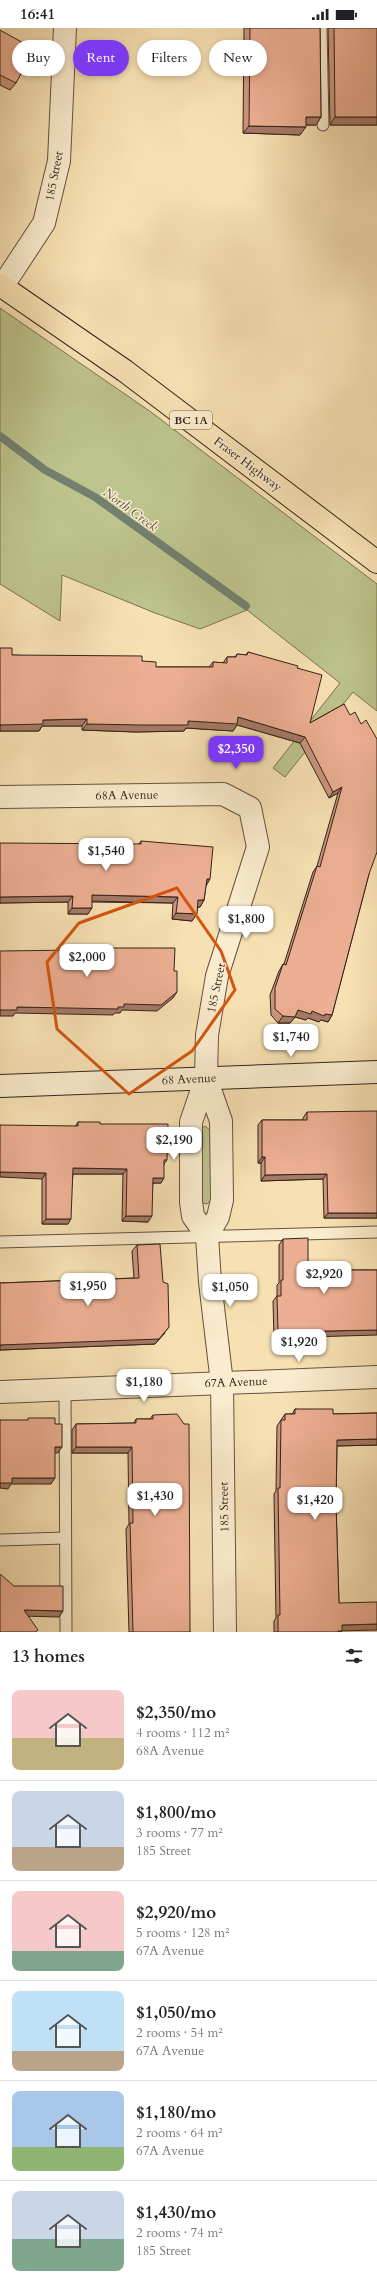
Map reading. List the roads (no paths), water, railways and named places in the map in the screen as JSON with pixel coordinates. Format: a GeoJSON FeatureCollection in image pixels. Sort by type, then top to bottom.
{"type":"FeatureCollection","features":[{"type":"Feature","properties":{"kind":"main road","name":"Fraser Highway"},"geometry":{"type":"LineString","coordinates":[[1,286],[125,371],[377,562]]}},
{"type":"Feature","properties":{"kind":"street","name":"185 Street"},"geometry":{"type":"LineString","coordinates":[[1,286],[44,223],[46,215],[59,161],[65,28]]}},
{"type":"Feature","properties":{"kind":"street","name":"68A Avenue"},"geometry":{"type":"LineString","coordinates":[[0,797],[223,794],[250,808]]}},
{"type":"Feature","properties":{"kind":"street","name":"185 Street"},"geometry":{"type":"LineString","coordinates":[[208,1236],[193,1216],[191,1202],[191,1122],[206,1078],[207,1035],[217,976],[258,847],[250,808]]}},
{"type":"Feature","properties":{"kind":"street","name":"68 Avenue"},"geometry":{"type":"LineString","coordinates":[[0,1086],[377,1072]]}},
{"type":"Feature","properties":{"kind":"street","name":"185 Street"},"geometry":{"type":"LineString","coordinates":[[206,1078],[221,1120],[222,1200],[218,1217],[208,1236],[210,1282],[222,1382],[225,1632]]}},
{"type":"Feature","properties":{"kind":"street","name":"67A Avenue"},"geometry":{"type":"LineString","coordinates":[[0,1392],[377,1376]]}},
{"type":"Feature","properties":{"kind":"lane"},"geometry":{"type":"LineString","coordinates":[[322,28],[323,125]]}},
{"type":"Feature","properties":{"kind":"lane"},"geometry":{"type":"LineString","coordinates":[[0,1242],[377,1232]]}},
{"type":"Feature","properties":{"kind":"lane"},"geometry":{"type":"LineString","coordinates":[[65,1390],[66,1632]]}},
{"type":"Feature","properties":{"kind":"lane"},"geometry":{"type":"LineString","coordinates":[[0,1540],[65,1538]]}},
{"type":"Feature","properties":{"kind":"waterway","name":"North Creek"},"geometry":{"type":"LineString","coordinates":[[0,436],[45,470],[95,497],[246,606]]}}]}
